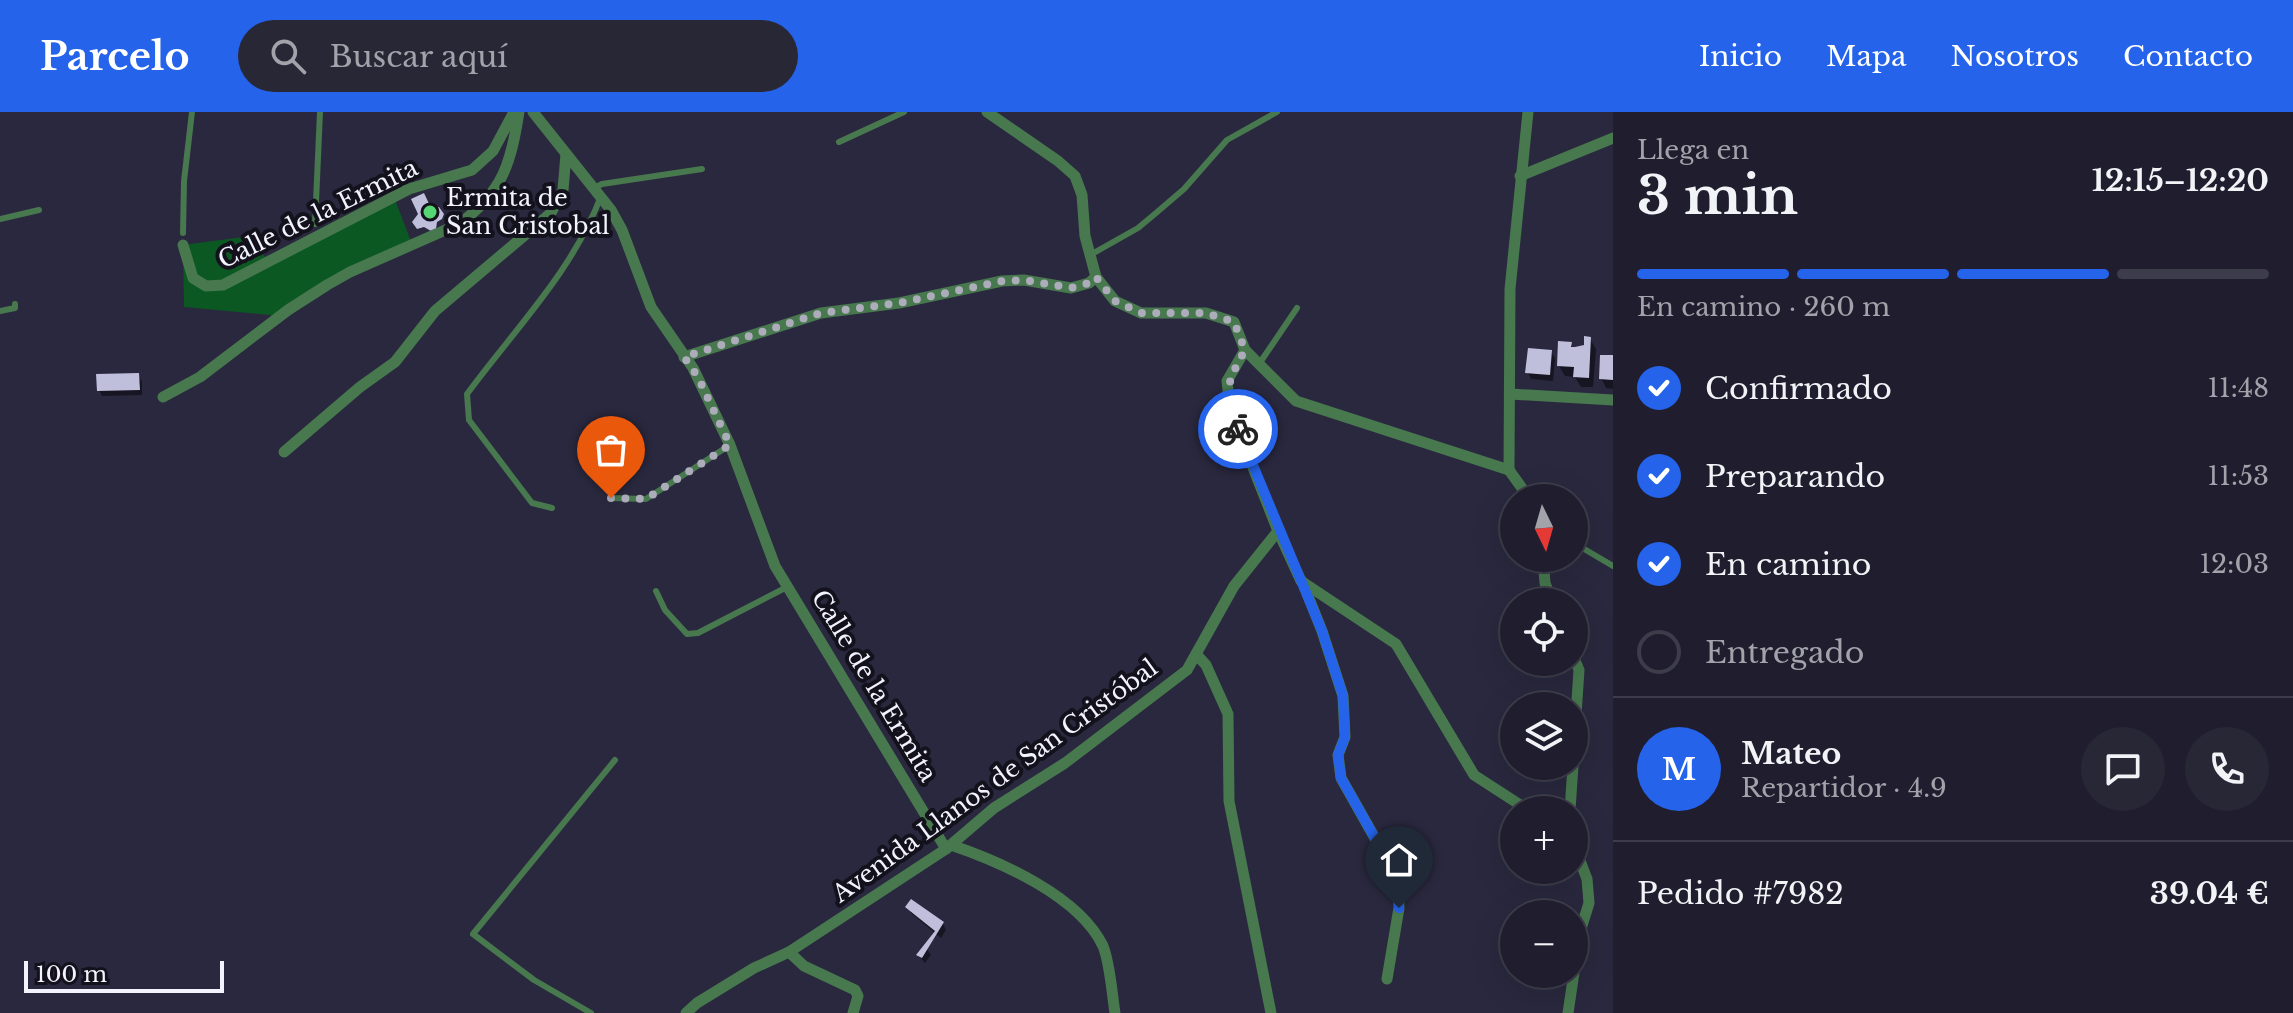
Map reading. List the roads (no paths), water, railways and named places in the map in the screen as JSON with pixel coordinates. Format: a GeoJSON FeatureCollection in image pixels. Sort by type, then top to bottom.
{"type":"FeatureCollection","features":[{"type":"Feature","properties":{"kind":"street","name":"Calle de la Ermita"},"geometry":{"type":"LineString","coordinates":[[183,239],[193,278],[213,287],[253,271],[409,189],[461,175],[480,164],[493,151],[516,112]]}},
{"type":"Feature","properties":{"kind":"street","name":"Calle de la Ermita"},"geometry":{"type":"LineString","coordinates":[[163,397],[200,377],[288,310],[327,285],[459,224],[486,202],[505,174],[516,112]]}},
{"type":"Feature","properties":{"kind":"street","name":"Calle de la Ermita"},"geometry":{"type":"LineString","coordinates":[[533,112],[598,192],[622,230],[651,307],[698,377],[730,445],[775,566],[949,847]]}},
{"type":"Feature","properties":{"kind":"street"},"geometry":{"type":"LineString","coordinates":[[987,112],[1075,176],[1082,195],[1085,236],[1096,277],[1115,301],[1141,313],[1206,313],[1234,322],[1245,350],[1296,401],[1509,470]]}},
{"type":"Feature","properties":{"kind":"street"},"geometry":{"type":"LineString","coordinates":[[1519,484],[1509,470],[1509,304],[1528,112]]}},
{"type":"Feature","properties":{"kind":"street"},"geometry":{"type":"LineString","coordinates":[[1520,176],[1613,138]]}},
{"type":"Feature","properties":{"kind":"street"},"geometry":{"type":"LineString","coordinates":[[284,452],[360,387],[395,362],[435,311],[551,213],[563,190],[566,154]]}},
{"type":"Feature","properties":{"kind":"street"},"geometry":{"type":"LineString","coordinates":[[684,357],[821,313],[899,303],[1002,281],[1024,280],[1071,288],[1089,283],[1096,277]]}},
{"type":"Feature","properties":{"kind":"street"},"geometry":{"type":"LineString","coordinates":[[1245,350],[1227,381],[1230,409],[1322,631],[1343,696],[1345,737],[1338,755],[1341,778],[1398,879],[1399,908],[1387,979]]}},
{"type":"Feature","properties":{"kind":"street"},"geometry":{"type":"LineString","coordinates":[[1510,394],[1613,400]]}},
{"type":"Feature","properties":{"kind":"street","name":"Avenida Llanos de San Cristóbal"},"geometry":{"type":"LineString","coordinates":[[686,1013],[754,968],[789,952],[949,847],[994,808],[1065,763],[1187,670],[1234,586],[1278,531]]}},
{"type":"Feature","properties":{"kind":"street"},"geometry":{"type":"LineString","coordinates":[[1301,581],[1396,644],[1474,775],[1506,796]]}},
{"type":"Feature","properties":{"kind":"street"},"geometry":{"type":"LineString","coordinates":[[1196,654],[1206,665],[1228,714],[1229,801],[1271,1013]]}},
{"type":"Feature","properties":{"kind":"street"},"geometry":{"type":"LineString","coordinates":[[949,847],[977,854],[1043,886],[1082,917],[1103,947],[1115,1013]]}},
{"type":"Feature","properties":{"kind":"street"},"geometry":{"type":"LineString","coordinates":[[1568,1013],[1580,932],[1589,903],[1587,884]]}},
{"type":"Feature","properties":{"kind":"street"},"geometry":{"type":"LineString","coordinates":[[789,952],[804,966],[855,990],[858,996],[853,1013]]}},
{"type":"Feature","properties":{"kind":"lane"},"geometry":{"type":"LineString","coordinates":[[183,239],[184,181],[192,112]]}},
{"type":"Feature","properties":{"kind":"lane"},"geometry":{"type":"LineString","coordinates":[[315,224],[320,112]]}},
{"type":"Feature","properties":{"kind":"lane"},"geometry":{"type":"LineString","coordinates":[[839,142],[904,112]]}},
{"type":"Feature","properties":{"kind":"lane"},"geometry":{"type":"LineString","coordinates":[[1090,255],[1138,228],[1156,213],[1184,189],[1227,140],[1277,112]]}},
{"type":"Feature","properties":{"kind":"lane"},"geometry":{"type":"LineString","coordinates":[[552,508],[532,503],[469,420],[467,394],[552,285],[591,223],[602,184],[702,169]]}},
{"type":"Feature","properties":{"kind":"lane"},"geometry":{"type":"LineString","coordinates":[[0,219],[39,210]]}},
{"type":"Feature","properties":{"kind":"lane"},"geometry":{"type":"LineString","coordinates":[[0,311],[15,308],[15,304]]}},
{"type":"Feature","properties":{"kind":"lane"},"geometry":{"type":"LineString","coordinates":[[1259,364],[1297,308]]}},
{"type":"Feature","properties":{"kind":"lane"},"geometry":{"type":"LineString","coordinates":[[611,498],[646,499],[730,445]]}},
{"type":"Feature","properties":{"kind":"lane"},"geometry":{"type":"LineString","coordinates":[[1588,551],[1613,566]]}},
{"type":"Feature","properties":{"kind":"lane","name":"Calle de la Ermita"},"geometry":{"type":"LineString","coordinates":[[656,591],[665,610],[687,634],[698,633],[789,586]]}},
{"type":"Feature","properties":{"kind":"lane"},"geometry":{"type":"LineString","coordinates":[[591,1013],[534,980],[473,934],[615,760]]}},
{"type":"Feature","properties":{"kind":"place","name":"Ermita de San Cristobal"},"geometry":{"type":"Point","coordinates":[430,212]}}]}
